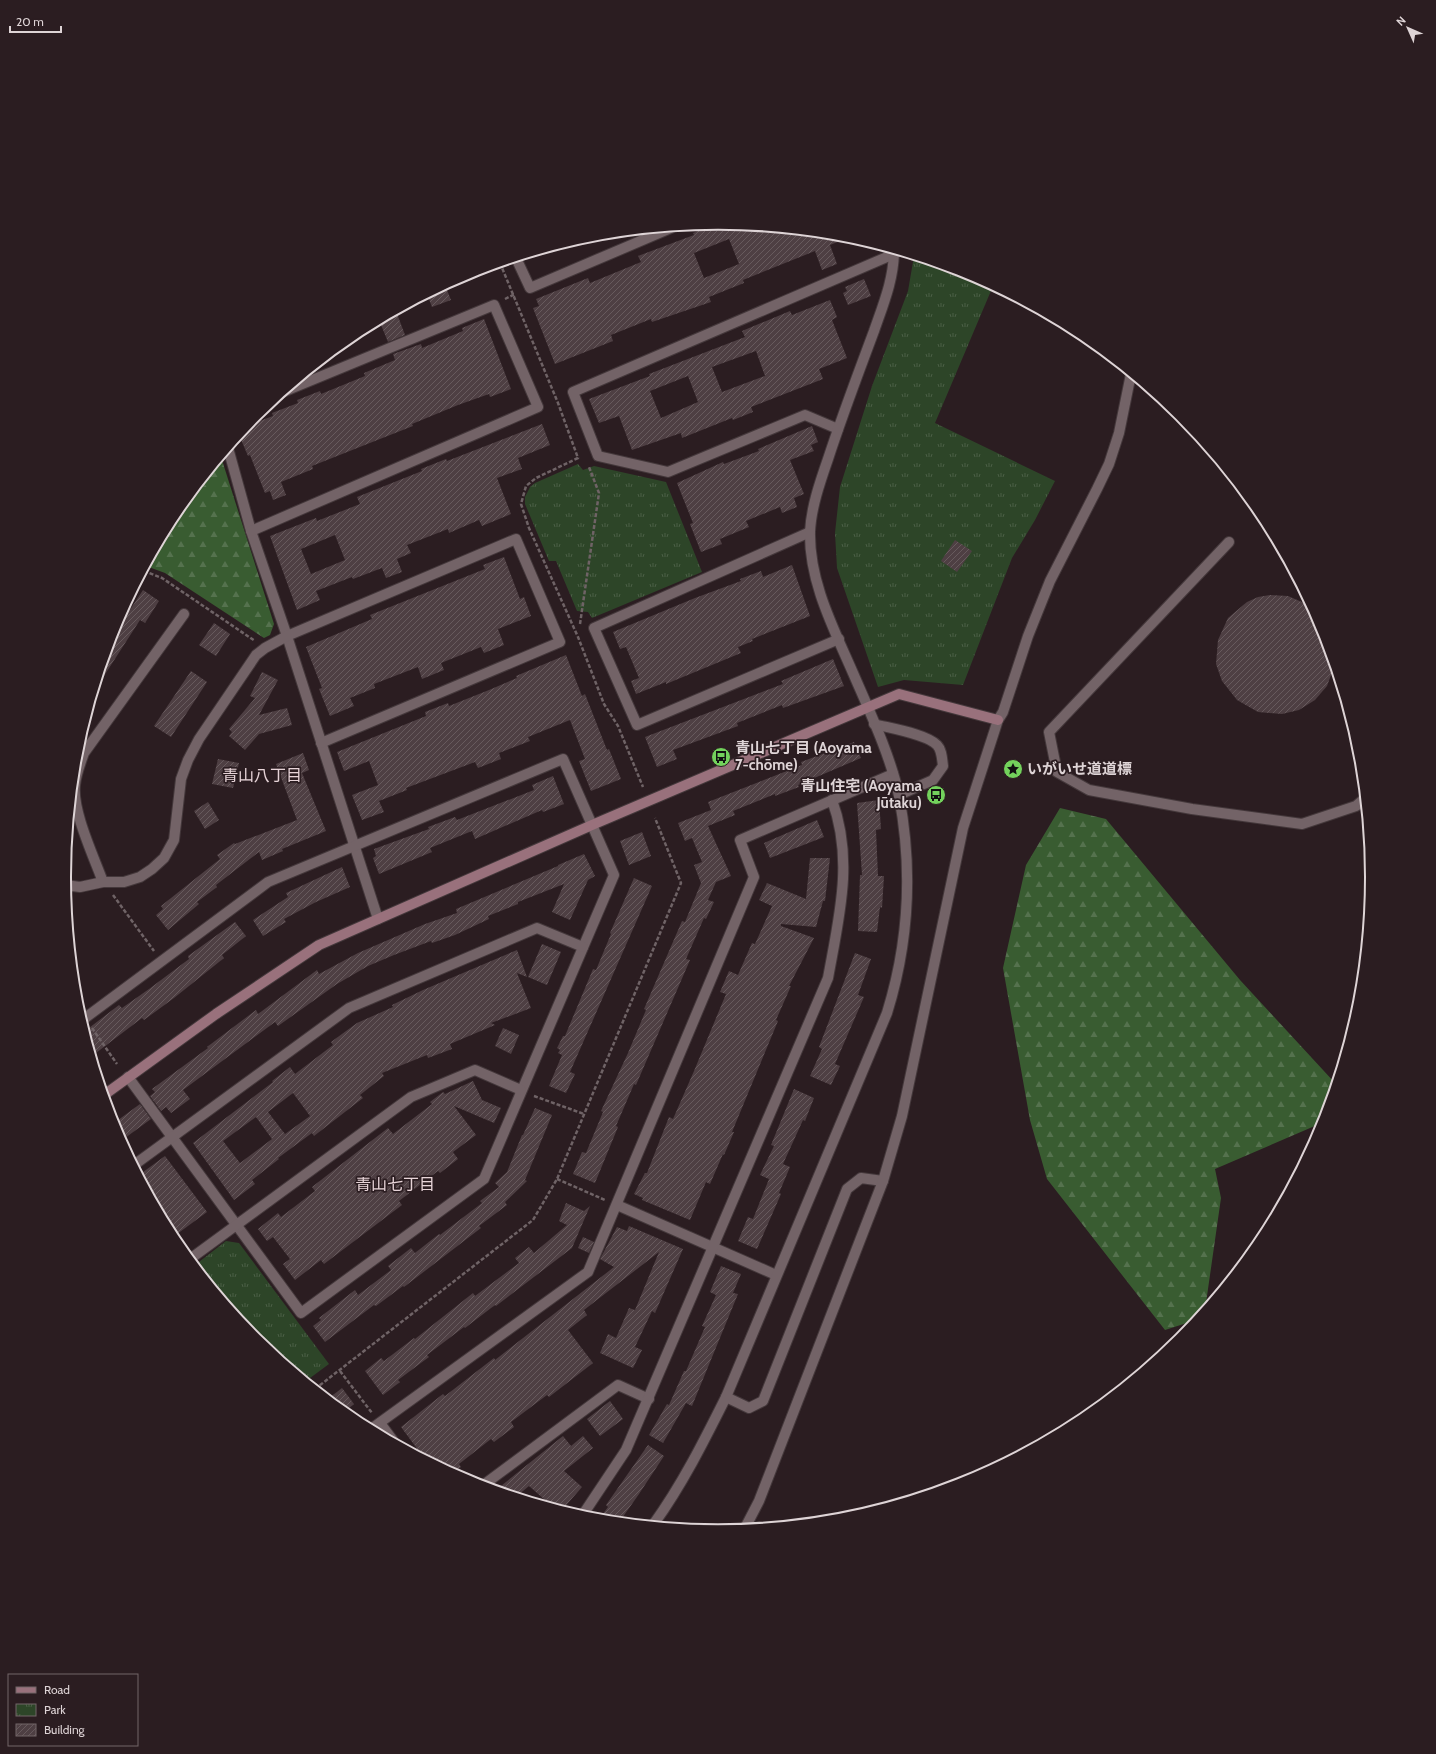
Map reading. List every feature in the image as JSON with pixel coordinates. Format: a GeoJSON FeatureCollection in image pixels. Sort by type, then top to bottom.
{"type":"FeatureCollection","features":[{"type":"Feature","properties":{"kind":"street"},"geometry":{"type":"LineString","coordinates":[[518,262],[530,288],[659,233]]}},
{"type":"Feature","properties":{"kind":"street"},"geometry":{"type":"LineString","coordinates":[[838,429],[805,415],[668,472],[598,456],[572,392],[890,254]]}},
{"type":"Feature","properties":{"kind":"street"},"geometry":{"type":"LineString","coordinates":[[656,1521],[668,1504],[726,1397],[887,1013],[898,979],[904,945],[907,908],[905,842],[899,796],[893,774],[868,708],[818,587],[810,532],[816,494],[889,290],[894,255]]}},
{"type":"Feature","properties":{"kind":"street"},"geometry":{"type":"LineString","coordinates":[[251,531],[538,407],[494,305],[297,386]]}},
{"type":"Feature","properties":{"kind":"street"},"geometry":{"type":"LineString","coordinates":[[747,1523],[759,1501],[883,1181],[902,1116],[963,828],[998,720],[1003,712],[1028,636],[1050,581],[1109,464],[1119,433],[1130,379]]}},
{"type":"Feature","properties":{"kind":"street"},"geometry":{"type":"LineString","coordinates":[[229,453],[251,531],[287,636],[378,919]]}},
{"type":"Feature","properties":{"kind":"street"},"geometry":{"type":"LineString","coordinates":[[810,532],[594,628],[637,725],[839,639]]}},
{"type":"Feature","properties":{"kind":"street"},"geometry":{"type":"LineString","coordinates":[[71,886],[80,887],[103,882],[124,882],[140,877],[164,858],[174,840],[181,779],[188,760],[199,738],[256,655],[265,648],[287,636],[516,539],[560,642],[321,743]]}},
{"type":"Feature","properties":{"kind":"street"},"geometry":{"type":"LineString","coordinates":[[1229,542],[1050,732],[1057,772],[1089,790],[1192,809],[1302,824],[1356,806],[1360,802]]}},
{"type":"Feature","properties":{"kind":"street"},"geometry":{"type":"LineString","coordinates":[[82,758],[184,614]]}},
{"type":"Feature","properties":{"kind":"street"},"geometry":{"type":"LineString","coordinates":[[108,1092],[216,1014],[319,945],[592,825],[899,694],[998,720]]}},
{"type":"Feature","properties":{"kind":"street"},"geometry":{"type":"LineString","coordinates":[[874,724],[927,738],[937,744],[942,753],[943,766],[933,780],[899,796]]}},
{"type":"Feature","properties":{"kind":"street"},"geometry":{"type":"LineString","coordinates":[[86,1017],[268,882],[563,759],[614,875],[484,1179],[301,1313],[128,1077]]}},
{"type":"Feature","properties":{"kind":"street"},"geometry":{"type":"LineString","coordinates":[[376,1426],[588,1272],[754,877],[740,840],[893,774]]}},
{"type":"Feature","properties":{"kind":"street"},"geometry":{"type":"LineString","coordinates":[[586,1510],[626,1450],[649,1399],[711,1247],[828,978],[840,909],[844,860],[840,822],[832,800]]}},
{"type":"Feature","properties":{"kind":"street"},"geometry":{"type":"LineString","coordinates":[[76,804],[103,882]]}},
{"type":"Feature","properties":{"kind":"street"},"geometry":{"type":"LineString","coordinates":[[138,1162],[349,1008],[537,928],[583,947]]}},
{"type":"Feature","properties":{"kind":"street"},"geometry":{"type":"LineString","coordinates":[[194,1256],[411,1097],[475,1070],[521,1090]]}},
{"type":"Feature","properties":{"kind":"street"},"geometry":{"type":"LineString","coordinates":[[726,1397],[749,1408],[762,1400],[847,1189],[861,1178],[883,1181]]}},
{"type":"Feature","properties":{"kind":"street"},"geometry":{"type":"LineString","coordinates":[[617,1205],[776,1275]]}},
{"type":"Feature","properties":{"kind":"street"},"geometry":{"type":"LineString","coordinates":[[488,1482],[618,1385],[649,1399]]}},
{"type":"Feature","properties":{"kind":"street"},"geometry":{"type":"LineString","coordinates":[[380,1423],[387,1433]]}},
{"type":"Feature","properties":{"kind":"path"},"geometry":{"type":"LineString","coordinates":[[502,267],[558,403],[578,458],[588,464],[599,493],[578,638]]}},
{"type":"Feature","properties":{"kind":"path"},"geometry":{"type":"LineString","coordinates":[[494,305],[514,294],[530,288]]}},
{"type":"Feature","properties":{"kind":"path"},"geometry":{"type":"LineString","coordinates":[[588,464],[598,456]]}},
{"type":"Feature","properties":{"kind":"path"},"geometry":{"type":"LineString","coordinates":[[578,458],[536,478],[526,486],[521,504],[529,528],[578,638],[604,704],[618,726],[643,787]]}},
{"type":"Feature","properties":{"kind":"path"},"geometry":{"type":"LineString","coordinates":[[148,572],[162,578],[265,648]]}},
{"type":"Feature","properties":{"kind":"path"},"geometry":{"type":"LineString","coordinates":[[560,642],[568,642],[578,638]]}},
{"type":"Feature","properties":{"kind":"path"},"geometry":{"type":"LineString","coordinates":[[318,1385],[533,1220],[557,1179],[681,883],[655,818]]}},
{"type":"Feature","properties":{"kind":"path"},"geometry":{"type":"LineString","coordinates":[[103,882],[161,960]]}},
{"type":"Feature","properties":{"kind":"path"},"geometry":{"type":"LineString","coordinates":[[89,1026],[118,1064]]}},
{"type":"Feature","properties":{"kind":"path"},"geometry":{"type":"LineString","coordinates":[[521,1090],[584,1114]]}},
{"type":"Feature","properties":{"kind":"path"},"geometry":{"type":"LineString","coordinates":[[557,1179],[617,1205]]}},
{"type":"Feature","properties":{"kind":"path"},"geometry":{"type":"LineString","coordinates":[[340,1370],[380,1423]]}},
{"type":"Feature","properties":{"kind":"green space"},"geometry":{"type":"Polygon","coordinates":[[[913,260],[966,279],[991,291],[935,423],[1055,481],[1035,520],[1012,558],[963,685],[904,680],[878,687],[837,568],[835,533],[840,487],[872,386],[908,291],[913,260]]]}},
{"type":"Feature","properties":{"kind":"green space"},"geometry":{"type":"Polygon","coordinates":[[[222,462],[274,624],[270,635],[264,638],[165,573],[150,568],[180,518],[222,462]]]}},
{"type":"Feature","properties":{"kind":"green space"},"geometry":{"type":"Polygon","coordinates":[[[578,464],[583,470],[594,466],[666,482],[702,572],[592,618],[588,612],[577,611],[556,561],[549,561],[525,504],[525,497],[530,487],[535,483],[578,464]]]}},
{"type":"Feature","properties":{"kind":"green space"},"geometry":{"type":"Polygon","coordinates":[[[1060,808],[1106,819],[1240,980],[1332,1080],[1316,1126],[1215,1169],[1221,1198],[1206,1301],[1185,1324],[1165,1330],[1047,1179],[1030,1120],[1003,968],[1026,865],[1060,808]]]}},
{"type":"Feature","properties":{"kind":"green space"},"geometry":{"type":"Polygon","coordinates":[[[226,1241],[239,1243],[329,1364],[310,1378],[291,1363],[232,1304],[199,1262],[226,1241]]]}},
{"type":"Feature","properties":{"kind":"building"},"geometry":{"type":"Polygon","coordinates":[[[699,230],[760,231],[839,241],[830,245],[837,264],[822,270],[815,251],[743,280],[744,283],[709,297],[711,302],[652,322],[651,319],[611,335],[613,341],[555,364],[533,308],[539,306],[536,299],[588,278],[590,283],[641,262],[638,256],[694,235],[693,233],[699,230]],[[729,239],[694,253],[704,278],[739,264],[729,239]]]}},
{"type":"Feature","properties":{"kind":"building"},"geometry":{"type":"Polygon","coordinates":[[[864,279],[871,296],[848,305],[843,293],[847,291],[845,287],[864,279]]]}},
{"type":"Feature","properties":{"kind":"building"},"geometry":{"type":"Polygon","coordinates":[[[447,290],[451,300],[432,307],[429,299],[447,290]]]}},
{"type":"Feature","properties":{"kind":"building"},"geometry":{"type":"Polygon","coordinates":[[[830,300],[837,317],[832,320],[847,358],[819,369],[823,379],[751,407],[753,412],[733,420],[732,418],[682,438],[681,433],[632,450],[619,416],[599,423],[589,399],[745,337],[742,331],[790,311],[792,315],[830,300]],[[756,351],[712,367],[722,392],[765,376],[756,351]],[[688,376],[650,391],[661,418],[698,402],[688,376]]]}},
{"type":"Feature","properties":{"kind":"building"},"geometry":{"type":"Polygon","coordinates":[[[398,316],[405,335],[388,342],[381,325],[398,316]]]}},
{"type":"Feature","properties":{"kind":"building"},"geometry":{"type":"Polygon","coordinates":[[[484,319],[511,389],[490,397],[489,394],[458,405],[412,424],[413,426],[312,466],[313,469],[281,482],[286,495],[273,500],[270,491],[265,493],[250,455],[248,456],[241,440],[260,421],[273,416],[272,413],[298,403],[297,400],[320,391],[321,394],[365,376],[364,373],[395,360],[393,354],[421,344],[422,348],[463,331],[462,328],[484,319]]]}},
{"type":"Feature","properties":{"kind":"building"},"geometry":{"type":"Polygon","coordinates":[[[542,424],[550,445],[518,458],[522,469],[497,478],[511,514],[482,526],[479,520],[449,533],[448,529],[407,545],[411,553],[397,559],[402,572],[386,578],[382,568],[353,579],[352,577],[316,591],[320,600],[297,610],[270,536],[316,518],[317,521],[360,504],[357,497],[422,471],[421,469],[446,459],[447,461],[542,424]],[[335,535],[301,549],[311,574],[345,560],[335,535]]]}},
{"type":"Feature","properties":{"kind":"building"},"geometry":{"type":"Polygon","coordinates":[[[812,426],[818,442],[811,445],[814,451],[790,460],[804,494],[794,498],[797,507],[782,513],[780,507],[746,521],[749,527],[720,539],[722,544],[701,552],[690,524],[693,523],[677,483],[723,462],[724,464],[759,451],[758,449],[812,426]]]}},
{"type":"Feature","properties":{"kind":"building"},"geometry":{"type":"Polygon","coordinates":[[[955,540],[972,551],[957,572],[941,561],[955,540]]]}},
{"type":"Feature","properties":{"kind":"building"},"geometry":{"type":"Polygon","coordinates":[[[504,557],[520,599],[524,597],[531,616],[498,629],[504,645],[484,653],[481,647],[441,663],[444,670],[422,679],[418,667],[374,684],[375,688],[350,698],[354,706],[330,716],[319,689],[322,688],[306,647],[372,619],[370,615],[485,569],[483,565],[504,557]]]}},
{"type":"Feature","properties":{"kind":"building"},"geometry":{"type":"Polygon","coordinates":[[[792,565],[810,616],[752,639],[753,641],[738,647],[741,653],[666,684],[666,682],[636,694],[631,681],[639,678],[626,647],[620,649],[613,632],[695,598],[741,581],[740,579],[761,571],[763,577],[792,565]]]}},
{"type":"Feature","properties":{"kind":"building"},"geometry":{"type":"Polygon","coordinates":[[[143,590],[159,601],[145,623],[140,620],[102,679],[120,629],[127,615],[143,590]]]}},
{"type":"Feature","properties":{"kind":"building"},"geometry":{"type":"Polygon","coordinates":[[[1270,595],[1288,596],[1304,603],[1316,629],[1331,669],[1332,672],[1327,686],[1315,700],[1299,710],[1282,714],[1258,712],[1237,700],[1222,681],[1216,664],[1218,640],[1228,618],[1247,602],[1258,597],[1270,595]]]}},
{"type":"Feature","properties":{"kind":"building"},"geometry":{"type":"Polygon","coordinates":[[[214,623],[230,634],[216,656],[199,645],[214,623]]]}},
{"type":"Feature","properties":{"kind":"building"},"geometry":{"type":"Polygon","coordinates":[[[566,655],[582,696],[585,694],[607,750],[609,749],[621,779],[591,791],[579,761],[585,759],[570,720],[528,737],[530,741],[499,753],[501,759],[478,768],[475,762],[406,788],[407,790],[379,801],[384,812],[362,820],[352,795],[378,785],[369,761],[344,771],[337,752],[426,716],[425,712],[448,703],[449,706],[489,690],[517,678],[516,676],[566,655]]]}},
{"type":"Feature","properties":{"kind":"building"},"geometry":{"type":"Polygon","coordinates":[[[833,659],[844,686],[783,708],[782,705],[737,723],[738,726],[673,750],[677,759],[657,767],[645,737],[783,684],[781,681],[833,659]]]}},
{"type":"Feature","properties":{"kind":"building"},"geometry":{"type":"Polygon","coordinates":[[[191,671],[207,682],[171,737],[154,726],[191,671]]]}},
{"type":"Feature","properties":{"kind":"building"},"geometry":{"type":"Polygon","coordinates":[[[262,672],[278,680],[259,715],[287,708],[292,725],[259,734],[245,750],[229,736],[232,732],[229,729],[255,698],[250,696],[262,672]]]}},
{"type":"Feature","properties":{"kind":"building"},"geometry":{"type":"Polygon","coordinates":[[[854,742],[861,758],[798,785],[799,787],[775,796],[775,794],[733,811],[735,815],[708,826],[731,876],[716,882],[708,900],[714,902],[706,919],[704,918],[686,959],[690,960],[636,1085],[634,1084],[616,1126],[618,1127],[595,1183],[573,1174],[582,1152],[586,1153],[603,1112],[601,1111],[646,1010],[644,1009],[682,921],[685,922],[701,883],[694,865],[702,862],[692,838],[685,841],[678,823],[711,810],[708,802],[802,765],[801,762],[854,742]]]}},
{"type":"Feature","properties":{"kind":"building"},"geometry":{"type":"Polygon","coordinates":[[[303,753],[309,770],[302,773],[326,831],[282,849],[283,851],[262,860],[259,852],[216,885],[217,887],[197,902],[199,904],[168,930],[156,915],[163,909],[161,906],[220,859],[217,855],[234,843],[235,844],[297,820],[276,764],[303,753]]]}},
{"type":"Feature","properties":{"kind":"building"},"geometry":{"type":"Polygon","coordinates":[[[218,759],[239,763],[233,788],[212,784],[218,759]]]}},
{"type":"Feature","properties":{"kind":"building"},"geometry":{"type":"Polygon","coordinates":[[[553,776],[564,804],[543,812],[542,810],[475,839],[472,831],[430,848],[432,852],[379,874],[373,858],[376,856],[374,849],[429,829],[428,827],[455,817],[457,820],[534,790],[532,785],[553,776]]]}},
{"type":"Feature","properties":{"kind":"building"},"geometry":{"type":"Polygon","coordinates":[[[879,800],[881,829],[876,830],[878,876],[884,876],[882,908],[880,907],[877,932],[858,931],[860,875],[862,875],[857,803],[879,800]]]}},
{"type":"Feature","properties":{"kind":"building"},"geometry":{"type":"Polygon","coordinates":[[[208,802],[219,820],[205,829],[194,811],[208,802]]]}},
{"type":"Feature","properties":{"kind":"building"},"geometry":{"type":"Polygon","coordinates":[[[817,820],[824,837],[770,858],[764,843],[817,820]]]}},
{"type":"Feature","properties":{"kind":"building"},"geometry":{"type":"Polygon","coordinates":[[[642,832],[651,856],[629,865],[620,841],[642,832]]]}},
{"type":"Feature","properties":{"kind":"building"},"geometry":{"type":"Polygon","coordinates":[[[584,854],[595,876],[588,880],[570,920],[552,912],[564,884],[518,902],[518,904],[488,916],[489,919],[455,935],[432,943],[431,941],[394,955],[368,966],[337,984],[278,1026],[275,1022],[183,1090],[190,1099],[171,1113],[166,1107],[161,1111],[150,1096],[155,1092],[152,1089],[208,1048],[207,1047],[256,1010],[258,1014],[317,970],[319,974],[358,953],[425,924],[457,913],[456,909],[584,854]]]}},
{"type":"Feature","properties":{"kind":"building"},"geometry":{"type":"Polygon","coordinates":[[[810,858],[830,858],[825,901],[823,901],[816,927],[781,924],[781,926],[814,938],[789,986],[791,986],[776,1020],[778,1021],[724,1155],[723,1154],[710,1184],[706,1182],[690,1220],[642,1200],[643,1198],[634,1194],[645,1173],[647,1173],[669,1117],[673,1119],[694,1071],[726,994],[720,992],[729,971],[738,975],[752,943],[755,944],[772,906],[759,900],[767,883],[806,899],[810,858]]]}},
{"type":"Feature","properties":{"kind":"building"},"geometry":{"type":"Polygon","coordinates":[[[342,867],[350,887],[316,902],[284,919],[286,922],[263,936],[253,920],[288,897],[286,893],[342,867]]]}},
{"type":"Feature","properties":{"kind":"building"},"geometry":{"type":"Polygon","coordinates":[[[634,878],[652,886],[570,1072],[575,1074],[566,1093],[549,1086],[562,1055],[558,1053],[560,1050],[557,1048],[563,1036],[565,1036],[593,969],[596,970],[634,878]]]}},
{"type":"Feature","properties":{"kind":"building"},"geometry":{"type":"Polygon","coordinates":[[[235,922],[246,936],[222,955],[224,958],[174,998],[144,1020],[142,1018],[96,1053],[89,1028],[119,1005],[122,1008],[149,989],[189,959],[188,956],[235,922]]]}},
{"type":"Feature","properties":{"kind":"building"},"geometry":{"type":"Polygon","coordinates":[[[542,944],[561,952],[547,985],[528,977],[542,944]]]}},
{"type":"Feature","properties":{"kind":"building"},"geometry":{"type":"Polygon","coordinates":[[[517,950],[527,977],[517,973],[531,1008],[491,1023],[495,1025],[450,1044],[452,1049],[428,1058],[427,1055],[382,1073],[384,1076],[360,1095],[363,1098],[314,1136],[312,1133],[278,1158],[279,1159],[252,1180],[255,1184],[234,1200],[193,1143],[273,1082],[272,1081],[290,1067],[295,1074],[333,1045],[331,1042],[357,1023],[393,1007],[392,1005],[423,990],[517,950]],[[293,1093],[268,1112],[285,1134],[310,1116],[293,1093]],[[256,1117],[223,1141],[240,1163],[272,1139],[256,1117]]]}},
{"type":"Feature","properties":{"kind":"building"},"geometry":{"type":"Polygon","coordinates":[[[855,953],[871,959],[858,995],[864,997],[835,1064],[840,1066],[831,1085],[810,1076],[822,1049],[819,1047],[855,953]]]}},
{"type":"Feature","properties":{"kind":"building"},"geometry":{"type":"Polygon","coordinates":[[[503,1028],[519,1035],[511,1054],[495,1046],[503,1028]]]}},
{"type":"Feature","properties":{"kind":"building"},"geometry":{"type":"Polygon","coordinates":[[[473,1081],[482,1100],[501,1108],[494,1123],[454,1106],[476,1135],[453,1152],[458,1159],[440,1173],[438,1171],[399,1201],[402,1205],[324,1264],[321,1260],[295,1280],[283,1264],[290,1259],[273,1237],[267,1241],[258,1229],[278,1213],[281,1217],[315,1191],[312,1187],[388,1128],[393,1134],[432,1104],[430,1102],[443,1092],[445,1094],[473,1081]]]}},
{"type":"Feature","properties":{"kind":"building"},"geometry":{"type":"Polygon","coordinates":[[[794,1089],[814,1098],[805,1121],[803,1120],[783,1164],[790,1167],[779,1193],[781,1194],[757,1249],[738,1241],[748,1217],[753,1219],[769,1179],[760,1175],[774,1146],[771,1145],[794,1089]]]}},
{"type":"Feature","properties":{"kind":"building"},"geometry":{"type":"Polygon","coordinates":[[[140,1104],[151,1119],[126,1137],[118,1120],[140,1104]]]}},
{"type":"Feature","properties":{"kind":"building"},"geometry":{"type":"Polygon","coordinates":[[[535,1108],[552,1115],[525,1180],[527,1181],[505,1202],[507,1205],[479,1226],[481,1228],[404,1287],[403,1286],[376,1306],[374,1305],[325,1342],[313,1326],[321,1320],[319,1318],[355,1290],[358,1295],[391,1270],[388,1266],[411,1248],[415,1253],[482,1203],[480,1201],[499,1187],[495,1183],[507,1172],[535,1108]]]}},
{"type":"Feature","properties":{"kind":"building"},"geometry":{"type":"Polygon","coordinates":[[[165,1156],[207,1212],[178,1233],[143,1172],[165,1156]]]}},
{"type":"Feature","properties":{"kind":"building"},"geometry":{"type":"Polygon","coordinates":[[[566,1203],[584,1211],[590,1206],[572,1248],[496,1306],[495,1305],[465,1328],[464,1327],[427,1355],[429,1357],[398,1380],[400,1382],[383,1395],[365,1371],[381,1358],[384,1361],[414,1338],[415,1339],[473,1293],[475,1296],[519,1263],[515,1258],[529,1247],[534,1253],[567,1225],[559,1221],[566,1203]]]}},
{"type":"Feature","properties":{"kind":"building"},"geometry":{"type":"Polygon","coordinates":[[[629,1226],[683,1249],[655,1313],[652,1311],[635,1347],[642,1350],[633,1368],[600,1353],[608,1334],[616,1338],[629,1308],[635,1310],[659,1252],[584,1310],[587,1315],[568,1330],[593,1363],[549,1397],[547,1395],[511,1422],[514,1427],[494,1442],[491,1439],[459,1464],[461,1467],[458,1469],[418,1449],[401,1427],[443,1394],[445,1396],[494,1358],[495,1360],[614,1267],[600,1259],[617,1227],[627,1231],[629,1226]]]}},
{"type":"Feature","properties":{"kind":"building"},"geometry":{"type":"Polygon","coordinates":[[[583,1237],[594,1242],[589,1253],[578,1248],[583,1237]]]}},
{"type":"Feature","properties":{"kind":"building"},"geometry":{"type":"Polygon","coordinates":[[[721,1266],[741,1274],[733,1293],[738,1294],[692,1406],[686,1403],[663,1443],[649,1435],[667,1404],[669,1405],[705,1327],[702,1326],[716,1295],[710,1292],[721,1266]]]}},
{"type":"Feature","properties":{"kind":"building"},"geometry":{"type":"Polygon","coordinates":[[[342,1388],[354,1404],[349,1408],[332,1396],[342,1388]]]}},
{"type":"Feature","properties":{"kind":"building"},"geometry":{"type":"Polygon","coordinates":[[[610,1401],[623,1419],[600,1436],[587,1419],[610,1401]]]}},
{"type":"Feature","properties":{"kind":"building"},"geometry":{"type":"Polygon","coordinates":[[[563,1436],[571,1446],[583,1436],[593,1448],[564,1471],[582,1487],[566,1506],[545,1500],[529,1486],[521,1493],[500,1486],[563,1436]]]}},
{"type":"Feature","properties":{"kind":"building"},"geometry":{"type":"Polygon","coordinates":[[[648,1445],[664,1456],[623,1516],[603,1514],[608,1507],[606,1505],[648,1445]]]}},
{"type":"Feature","properties":{"kind":"place","name":"青山七丁目 (Aoyama 7-chōme)"},"geometry":{"type":"Point","coordinates":[721,757]}},
{"type":"Feature","properties":{"kind":"place","name":"いがいせ道道標"},"geometry":{"type":"Point","coordinates":[1013,769]}},
{"type":"Feature","properties":{"kind":"place","name":"青山住宅 (Aoyama Jūtaku)"},"geometry":{"type":"Point","coordinates":[936,795]}},
{"type":"Feature","properties":{"kind":"district","name":"青山八丁目"},"geometry":{"type":"Point","coordinates":[262,775]}},
{"type":"Feature","properties":{"kind":"district","name":"青山七丁目"},"geometry":{"type":"Point","coordinates":[395,1184]}}]}
